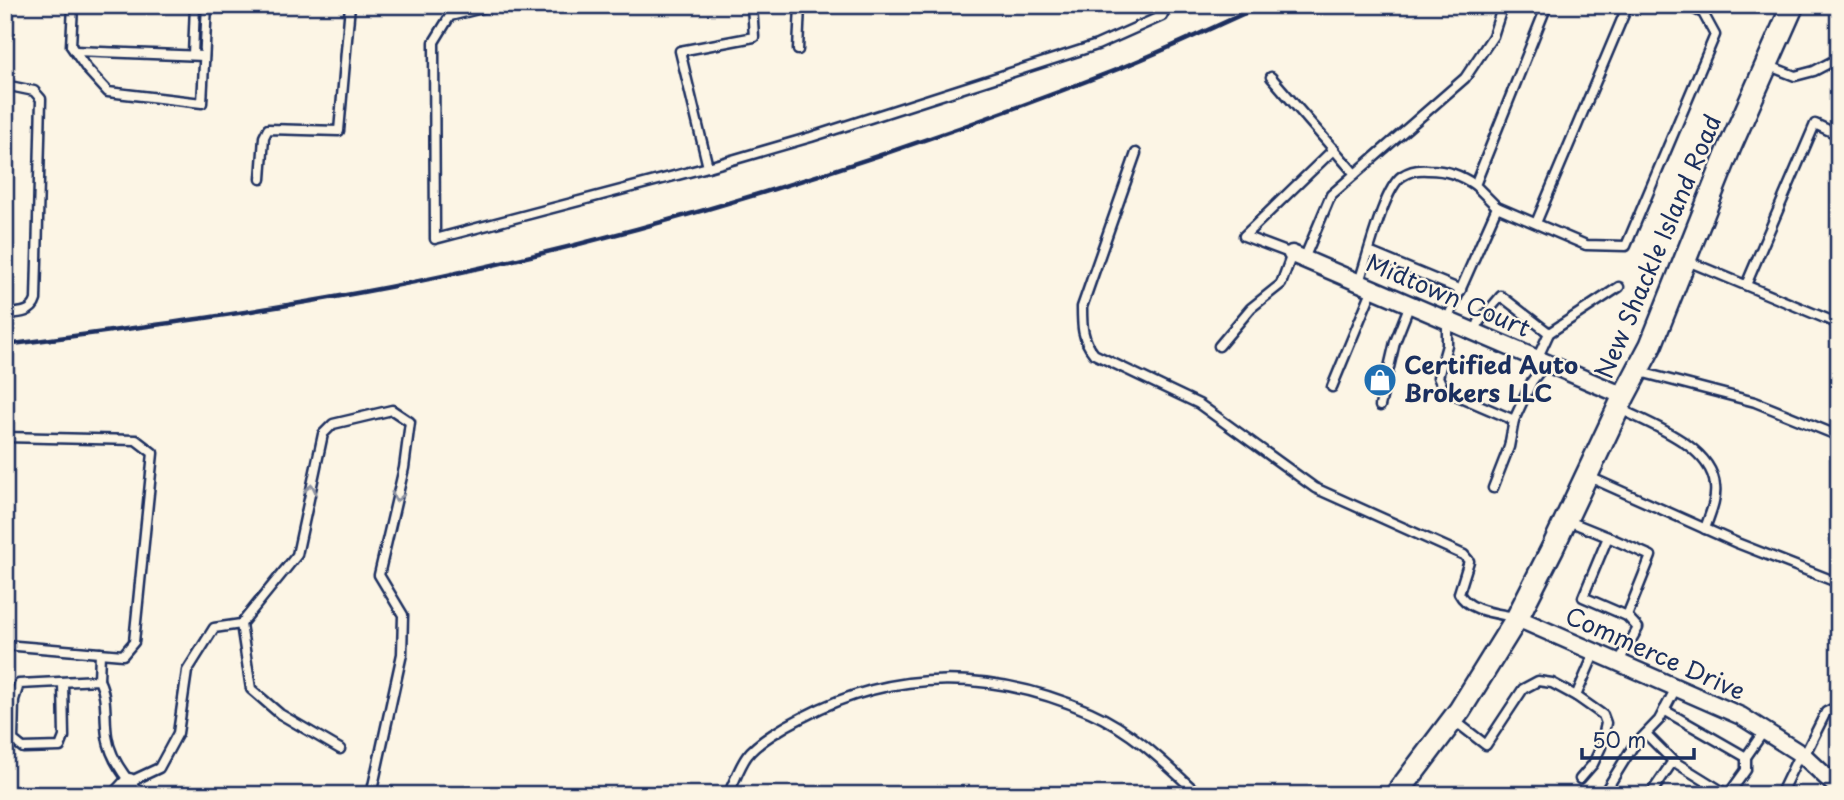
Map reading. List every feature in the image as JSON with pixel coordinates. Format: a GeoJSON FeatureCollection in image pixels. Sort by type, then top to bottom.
{"type":"FeatureCollection","features":[{"type":"Feature","properties":{"kind":"main road","name":"New Shackle Island Road"},"geometry":{"type":"LineString","coordinates":[[1396,795],[1453,719],[1517,618],[1651,345],[1730,147],[1793,5]]}},
{"type":"Feature","properties":{"kind":"street","name":"Midtown Court"},"geometry":{"type":"LineString","coordinates":[[1298,257],[1542,361],[1621,402]]}},
{"type":"Feature","properties":{"kind":"street","name":"Commerce Drive"},"geometry":{"type":"LineString","coordinates":[[1517,618],[1741,716],[1802,755],[1839,789]]}},
{"type":"Feature","properties":{"kind":"street"},"geometry":{"type":"LineString","coordinates":[[117,795],[135,788]]}},
{"type":"Feature","properties":{"kind":"lane"},"geometry":{"type":"LineString","coordinates":[[73,5],[71,46],[108,92],[202,103],[207,5]]}},
{"type":"Feature","properties":{"kind":"lane"},"geometry":{"type":"LineString","coordinates":[[193,55],[195,5]]}},
{"type":"Feature","properties":{"kind":"lane"},"geometry":{"type":"LineString","coordinates":[[261,179],[264,137],[268,129],[339,131],[350,5]]}},
{"type":"Feature","properties":{"kind":"lane"},"geometry":{"type":"LineString","coordinates":[[494,5],[450,16],[434,42],[435,239],[818,135],[1097,45],[1162,16],[1167,5]]}},
{"type":"Feature","properties":{"kind":"lane"},"geometry":{"type":"LineString","coordinates":[[708,167],[680,51],[754,37],[752,5]]}},
{"type":"Feature","properties":{"kind":"lane"},"geometry":{"type":"LineString","coordinates":[[797,50],[800,5]]}},
{"type":"Feature","properties":{"kind":"lane"},"geometry":{"type":"LineString","coordinates":[[1158,5],[1162,16]]}},
{"type":"Feature","properties":{"kind":"lane"},"geometry":{"type":"LineString","coordinates":[[1219,346],[1251,308],[1281,284],[1331,195],[1465,78],[1493,36],[1503,5]]}},
{"type":"Feature","properties":{"kind":"lane"},"geometry":{"type":"LineString","coordinates":[[1475,186],[1547,5]]}},
{"type":"Feature","properties":{"kind":"lane"},"geometry":{"type":"LineString","coordinates":[[1536,223],[1628,5]]}},
{"type":"Feature","properties":{"kind":"lane"},"geometry":{"type":"LineString","coordinates":[[1332,387],[1366,285],[1369,252],[1387,197],[1400,177],[1416,169],[1440,170],[1459,175],[1497,207],[1586,245],[1626,246],[1715,35],[1703,13],[1686,5]]}},
{"type":"Feature","properties":{"kind":"lane"},"geometry":{"type":"LineString","coordinates":[[75,51],[204,55]]}},
{"type":"Feature","properties":{"kind":"lane"},"geometry":{"type":"LineString","coordinates":[[1767,65],[1795,76],[1814,71],[1839,58]]}},
{"type":"Feature","properties":{"kind":"lane"},"geometry":{"type":"LineString","coordinates":[[1271,77],[1355,174]]}},
{"type":"Feature","properties":{"kind":"lane"},"geometry":{"type":"LineString","coordinates":[[5,85],[34,91],[41,99],[36,300],[34,307],[28,311],[5,314]]}},
{"type":"Feature","properties":{"kind":"lane"},"geometry":{"type":"LineString","coordinates":[[1746,285],[1815,124],[1839,135]]}},
{"type":"Feature","properties":{"kind":"lane"},"geometry":{"type":"LineString","coordinates":[[1298,257],[1244,236],[1334,149]]}},
{"type":"Feature","properties":{"kind":"lane"},"geometry":{"type":"LineString","coordinates":[[1136,153],[1082,307],[1085,343],[1094,355],[1199,404],[1315,488],[1464,555],[1469,561],[1459,593],[1463,601],[1517,618]]}},
{"type":"Feature","properties":{"kind":"lane"},"geometry":{"type":"LineString","coordinates":[[1497,207],[1447,320],[1447,345],[1438,377],[1444,390],[1514,420]]}},
{"type":"Feature","properties":{"kind":"lane"},"geometry":{"type":"LineString","coordinates":[[1369,252],[1461,290]]}},
{"type":"Feature","properties":{"kind":"lane"},"geometry":{"type":"LineString","coordinates":[[1685,260],[1839,324]]}},
{"type":"Feature","properties":{"kind":"lane"},"geometry":{"type":"LineString","coordinates":[[1493,488],[1509,447],[1514,420],[1542,361],[1549,333],[1619,287]]}},
{"type":"Feature","properties":{"kind":"lane"},"geometry":{"type":"LineString","coordinates":[[1475,332],[1501,296],[1549,333]]}},
{"type":"Feature","properties":{"kind":"lane"},"geometry":{"type":"LineString","coordinates":[[1380,406],[1395,342],[1410,304]]}},
{"type":"Feature","properties":{"kind":"lane"},"geometry":{"type":"LineString","coordinates":[[1637,371],[1755,402],[1839,436]]}},
{"type":"Feature","properties":{"kind":"lane"},"geometry":{"type":"LineString","coordinates":[[1621,402],[1681,439],[1705,461],[1716,485],[1705,529]]}},
{"type":"Feature","properties":{"kind":"lane"},"geometry":{"type":"LineString","coordinates":[[100,653],[99,680],[104,690],[107,738],[114,758],[135,788],[159,768],[178,733],[187,671],[214,628],[241,624],[297,555],[323,434],[333,424],[392,411],[410,422],[404,468],[379,575],[403,615],[402,654],[371,795]]}},
{"type":"Feature","properties":{"kind":"lane"},"geometry":{"type":"LineString","coordinates":[[5,437],[136,440],[153,453],[134,642],[123,655],[5,645]]}},
{"type":"Feature","properties":{"kind":"lane"},"geometry":{"type":"LineString","coordinates":[[1587,476],[1705,529],[1839,583]]}},
{"type":"Feature","properties":{"kind":"lane"},"geometry":{"type":"LineString","coordinates":[[1566,520],[1651,556],[1627,616]]}},
{"type":"Feature","properties":{"kind":"lane"},"geometry":{"type":"LineString","coordinates":[[1608,537],[1583,597],[1627,616],[1638,628],[1618,663]]}},
{"type":"Feature","properties":{"kind":"lane"},"geometry":{"type":"LineString","coordinates":[[241,624],[251,689],[280,714],[340,749]]}},
{"type":"Feature","properties":{"kind":"lane"},"geometry":{"type":"LineString","coordinates":[[1576,696],[1595,652]]}},
{"type":"Feature","properties":{"kind":"lane"},"geometry":{"type":"LineString","coordinates":[[63,682],[64,737],[61,747],[23,748],[13,740],[14,700],[19,684],[99,680]]}},
{"type":"Feature","properties":{"kind":"lane"},"geometry":{"type":"LineString","coordinates":[[728,795],[747,755],[784,726],[822,706],[892,685],[972,680],[1016,687],[1091,713],[1124,730],[1149,748],[1199,795]]}},
{"type":"Feature","properties":{"kind":"lane"},"geometry":{"type":"LineString","coordinates":[[1453,719],[1486,744],[1523,689],[1538,681],[1552,683],[1603,715],[1606,723],[1601,747],[1593,764],[1580,779]]}},
{"type":"Feature","properties":{"kind":"lane"},"geometry":{"type":"LineString","coordinates":[[1603,795],[1632,748],[1659,720],[1676,688]]}},
{"type":"Feature","properties":{"kind":"lane"},"geometry":{"type":"LineString","coordinates":[[1780,795],[1826,712],[1832,709],[1839,713]]}},
{"type":"Feature","properties":{"kind":"lane"},"geometry":{"type":"LineString","coordinates":[[1664,710],[1746,757]]}},
{"type":"Feature","properties":{"kind":"lane"},"geometry":{"type":"LineString","coordinates":[[1646,734],[1673,761],[1728,795],[1746,770],[1746,757],[1764,731]]}},
{"type":"Feature","properties":{"kind":"lane"},"geometry":{"type":"LineString","coordinates":[[1650,795],[1673,761]]}},
{"type":"Feature","properties":{"kind":"railway"},"geometry":{"type":"LineString","coordinates":[[5,345],[178,322],[351,294],[466,271],[631,231],[793,183],[954,130],[1132,63],[1263,5]]}},
{"type":"Feature","properties":{"kind":"place","name":"Certified Auto Brokers LLC"},"geometry":{"type":"Point","coordinates":[1380,380]}}]}
